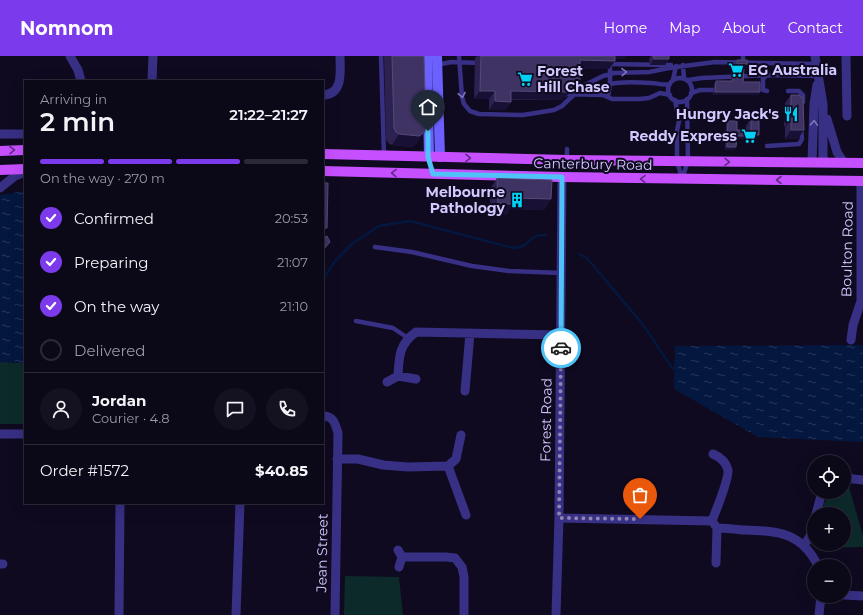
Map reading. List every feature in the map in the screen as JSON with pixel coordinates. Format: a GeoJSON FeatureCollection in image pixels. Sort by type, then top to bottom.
{"type":"FeatureCollection","features":[{"type":"Feature","properties":{"kind":"main road"},"geometry":{"type":"LineString","coordinates":[[432,58],[427,71],[428,157],[433,174]]}},
{"type":"Feature","properties":{"kind":"main road"},"geometry":{"type":"LineString","coordinates":[[432,58],[440,157],[433,174]]}},
{"type":"Feature","properties":{"kind":"main road"},"geometry":{"type":"LineString","coordinates":[[0,151],[24,150]]}},
{"type":"Feature","properties":{"kind":"main road","name":"Canterbury Road"},"geometry":{"type":"LineString","coordinates":[[324,154],[428,157],[567,155],[688,162],[863,163]]}},
{"type":"Feature","properties":{"kind":"main road"},"geometry":{"type":"LineString","coordinates":[[812,162],[818,180]]}},
{"type":"Feature","properties":{"kind":"main road"},"geometry":{"type":"LineString","coordinates":[[818,180],[823,162]]}},
{"type":"Feature","properties":{"kind":"main road"},"geometry":{"type":"LineString","coordinates":[[0,170],[24,169]]}},
{"type":"Feature","properties":{"kind":"main road","name":"Canterbury Road"},"geometry":{"type":"LineString","coordinates":[[324,170],[562,177],[862,181]]}},
{"type":"Feature","properties":{"kind":"street"},"geometry":{"type":"LineString","coordinates":[[70,56],[78,70],[81,80]]}},
{"type":"Feature","properties":{"kind":"street"},"geometry":{"type":"LineString","coordinates":[[152,56],[152,80]]}},
{"type":"Feature","properties":{"kind":"street"},"geometry":{"type":"LineString","coordinates":[[324,95],[328,95],[335,91],[339,85],[340,56]]}},
{"type":"Feature","properties":{"kind":"street"},"geometry":{"type":"LineString","coordinates":[[846,56],[847,116]]}},
{"type":"Feature","properties":{"kind":"street"},"geometry":{"type":"LineString","coordinates":[[815,60],[823,104],[833,143],[844,163]]}},
{"type":"Feature","properties":{"kind":"street"},"geometry":{"type":"LineString","coordinates":[[812,162],[814,104],[818,76]]}},
{"type":"Feature","properties":{"kind":"street"},"geometry":{"type":"LineString","coordinates":[[823,104],[823,162]]}},
{"type":"Feature","properties":{"kind":"street"},"geometry":{"type":"LineString","coordinates":[[0,134],[24,134]]}},
{"type":"Feature","properties":{"kind":"street"},"geometry":{"type":"LineString","coordinates":[[0,188],[15,176],[24,172]]}},
{"type":"Feature","properties":{"kind":"street","name":"Forest Road"},"geometry":{"type":"LineString","coordinates":[[556,615],[559,518],[562,177]]}},
{"type":"Feature","properties":{"kind":"street","name":"Boulton Road"},"geometry":{"type":"LineString","coordinates":[[851,340],[853,325],[861,301],[862,181]]}},
{"type":"Feature","properties":{"kind":"street"},"geometry":{"type":"LineString","coordinates":[[398,376],[399,356],[408,338],[416,332],[561,335]]}},
{"type":"Feature","properties":{"kind":"street"},"geometry":{"type":"LineString","coordinates":[[465,391],[470,333]]}},
{"type":"Feature","properties":{"kind":"street"},"geometry":{"type":"LineString","coordinates":[[387,382],[398,376],[416,379]]}},
{"type":"Feature","properties":{"kind":"street","name":"Jean Street"},"geometry":{"type":"LineString","coordinates":[[324,416],[334,420],[338,433],[335,615]]}},
{"type":"Feature","properties":{"kind":"street"},"geometry":{"type":"LineString","coordinates":[[0,434],[24,434]]}},
{"type":"Feature","properties":{"kind":"street"},"geometry":{"type":"LineString","coordinates":[[337,459],[358,459],[383,465],[408,467],[448,466],[456,459],[461,435]]}},
{"type":"Feature","properties":{"kind":"street"},"geometry":{"type":"LineString","coordinates":[[714,454],[721,458],[728,470],[715,524],[716,563]]}},
{"type":"Feature","properties":{"kind":"street"},"geometry":{"type":"LineString","coordinates":[[448,466],[466,515]]}},
{"type":"Feature","properties":{"kind":"street"},"geometry":{"type":"LineString","coordinates":[[851,479],[863,480]]}},
{"type":"Feature","properties":{"kind":"street"},"geometry":{"type":"LineString","coordinates":[[119,615],[120,504]]}},
{"type":"Feature","properties":{"kind":"street"},"geometry":{"type":"LineString","coordinates":[[236,615],[240,504]]}},
{"type":"Feature","properties":{"kind":"street"},"geometry":{"type":"LineString","coordinates":[[559,518],[715,524],[769,530],[790,536],[804,546],[814,559]]}},
{"type":"Feature","properties":{"kind":"street"},"geometry":{"type":"LineString","coordinates":[[804,546],[807,541]]}},
{"type":"Feature","properties":{"kind":"street"},"geometry":{"type":"LineString","coordinates":[[399,567],[400,554],[455,558],[462,567],[464,577],[464,615]]}},
{"type":"Feature","properties":{"kind":"street"},"geometry":{"type":"LineString","coordinates":[[851,595],[863,596]]}},
{"type":"Feature","properties":{"kind":"street"},"geometry":{"type":"LineString","coordinates":[[819,615],[820,603]]}},
{"type":"Feature","properties":{"kind":"lane"},"geometry":{"type":"LineString","coordinates":[[380,56],[384,156]]}},
{"type":"Feature","properties":{"kind":"lane"},"geometry":{"type":"LineString","coordinates":[[459,56],[462,97],[464,104],[470,111],[479,114],[523,115],[554,110],[562,106],[582,86],[603,76],[614,73],[649,72],[715,62],[788,63],[815,60]]}},
{"type":"Feature","properties":{"kind":"lane"},"geometry":{"type":"LineString","coordinates":[[743,56],[743,63]]}},
{"type":"Feature","properties":{"kind":"lane"},"geometry":{"type":"LineString","coordinates":[[432,58],[451,62],[488,64]]}},
{"type":"Feature","properties":{"kind":"lane"},"geometry":{"type":"LineString","coordinates":[[602,64],[683,65],[686,79],[691,86],[691,93],[687,99],[688,162],[682,179]]}},
{"type":"Feature","properties":{"kind":"lane"},"geometry":{"type":"LineString","coordinates":[[608,97],[610,84],[610,64]]}},
{"type":"Feature","properties":{"kind":"lane"},"geometry":{"type":"LineString","coordinates":[[676,65],[673,80],[668,88],[674,100],[679,121],[677,161],[682,179]]}},
{"type":"Feature","properties":{"kind":"lane"},"geometry":{"type":"LineString","coordinates":[[673,80],[677,78],[686,79],[767,75],[818,76]]}},
{"type":"Feature","properties":{"kind":"lane"},"geometry":{"type":"LineString","coordinates":[[756,90],[765,90],[763,79],[767,75]]}},
{"type":"Feature","properties":{"kind":"lane"},"geometry":{"type":"LineString","coordinates":[[610,84],[620,82],[670,84]]}},
{"type":"Feature","properties":{"kind":"lane"},"geometry":{"type":"LineString","coordinates":[[691,93],[700,90],[727,90]]}},
{"type":"Feature","properties":{"kind":"lane"},"geometry":{"type":"LineString","coordinates":[[788,91],[799,91],[803,95],[803,104]]}},
{"type":"Feature","properties":{"kind":"lane"},"geometry":{"type":"LineString","coordinates":[[557,94],[603,95],[612,99],[640,99],[649,98],[660,93],[670,94]]}},
{"type":"Feature","properties":{"kind":"lane"},"geometry":{"type":"LineString","coordinates":[[674,100],[681,101],[687,99]]}},
{"type":"Feature","properties":{"kind":"lane"},"geometry":{"type":"LineString","coordinates":[[767,146],[799,144],[802,139],[801,120]]}},
{"type":"Feature","properties":{"kind":"lane"},"geometry":{"type":"LineString","coordinates":[[375,247],[412,252],[472,266],[562,273]]}},
{"type":"Feature","properties":{"kind":"lane"},"geometry":{"type":"LineString","coordinates":[[356,321],[393,328],[408,338]]}},
{"type":"Feature","properties":{"kind":"green space"},"geometry":{"type":"Polygon","coordinates":[[[0,362],[24,363],[24,424],[0,424],[0,362]]]}},
{"type":"Feature","properties":{"kind":"green space"},"geometry":{"type":"Polygon","coordinates":[[[851,494],[863,536],[863,547],[851,547],[851,507],[823,507],[827,499],[851,499],[851,494]]]}},
{"type":"Feature","properties":{"kind":"green space"},"geometry":{"type":"Polygon","coordinates":[[[345,576],[399,577],[403,615],[344,615],[345,576]]]}},
{"type":"Feature","properties":{"kind":"water"},"geometry":{"type":"Polygon","coordinates":[[[24,191],[24,363],[0,362],[0,195],[24,191]]]}},
{"type":"Feature","properties":{"kind":"water"},"geometry":{"type":"Polygon","coordinates":[[[863,345],[863,442],[758,437],[674,389],[675,346],[863,345]]]}},
{"type":"Feature","properties":{"kind":"building"},"geometry":{"type":"Polygon","coordinates":[[[392,56],[424,56],[426,128],[425,132],[419,136],[399,134],[394,128],[392,56]]]}},
{"type":"Feature","properties":{"kind":"building","name":"Forest Hill Chase"},"geometry":{"type":"Polygon","coordinates":[[[481,56],[615,56],[615,61],[580,60],[580,80],[567,92],[511,91],[511,102],[495,101],[495,91],[480,91],[481,56]]]}},
{"type":"Feature","properties":{"kind":"building"},"geometry":{"type":"Polygon","coordinates":[[[653,56],[669,56],[669,59],[654,59],[653,56]]]}},
{"type":"Feature","properties":{"kind":"building"},"geometry":{"type":"Polygon","coordinates":[[[737,60],[747,60],[747,64],[737,64],[737,60]]]}},
{"type":"Feature","properties":{"kind":"building"},"geometry":{"type":"Polygon","coordinates":[[[733,69],[744,69],[743,82],[760,82],[760,92],[715,92],[716,81],[733,81],[733,69]]]}},
{"type":"Feature","properties":{"kind":"building"},"geometry":{"type":"Polygon","coordinates":[[[791,95],[800,95],[800,97],[803,97],[804,130],[791,130],[791,119],[789,119],[789,115],[791,115],[791,95]]]}},
{"type":"Feature","properties":{"kind":"building"},"geometry":{"type":"Polygon","coordinates":[[[751,118],[759,118],[759,135],[751,135],[751,118]]]}},
{"type":"Feature","properties":{"kind":"building"},"geometry":{"type":"Polygon","coordinates":[[[728,121],[737,121],[737,130],[747,130],[747,136],[737,136],[736,147],[727,147],[728,121]]]}},
{"type":"Feature","properties":{"kind":"building"},"geometry":{"type":"Polygon","coordinates":[[[497,178],[552,180],[551,199],[515,198],[514,204],[498,204],[497,178]]]}},
{"type":"Feature","properties":{"kind":"building"},"geometry":{"type":"Polygon","coordinates":[[[324,183],[328,183],[327,228],[324,228],[324,183]]]}},
{"type":"Feature","properties":{"kind":"building"},"geometry":{"type":"Polygon","coordinates":[[[327,236],[330,242],[324,249],[324,238],[327,236]]]}},
{"type":"Feature","properties":{"kind":"waterway"},"geometry":{"type":"LineString","coordinates":[[324,278],[335,261],[353,243],[379,226],[410,221],[513,248],[523,246],[535,236],[546,235]]}},
{"type":"Feature","properties":{"kind":"waterway"},"geometry":{"type":"LineString","coordinates":[[579,254],[587,258],[644,326],[672,368],[677,369]]}},
{"type":"Feature","properties":{"kind":"way so far"},"geometry":{"type":"LineString","coordinates":[[561,348],[559,518],[640,519]]}},
{"type":"Feature","properties":{"kind":"place","name":"EG Australia"},"geometry":{"type":"Point","coordinates":[736,70]}},
{"type":"Feature","properties":{"kind":"place","name":"Forest Hill Chase"},"geometry":{"type":"Point","coordinates":[525,79]}},
{"type":"Feature","properties":{"kind":"place","name":"Hungry Jack's"},"geometry":{"type":"Point","coordinates":[791,114]}},
{"type":"Feature","properties":{"kind":"place","name":"Reddy Express"},"geometry":{"type":"Point","coordinates":[749,136]}},
{"type":"Feature","properties":{"kind":"place","name":"Melbourne Pathology"},"geometry":{"type":"Point","coordinates":[517,200]}},
{"type":"Feature","properties":{"kind":"route"},"geometry":{"type":"LineString","coordinates":[[428,131],[428,157],[433,174],[562,177],[561,348]]}}]}
